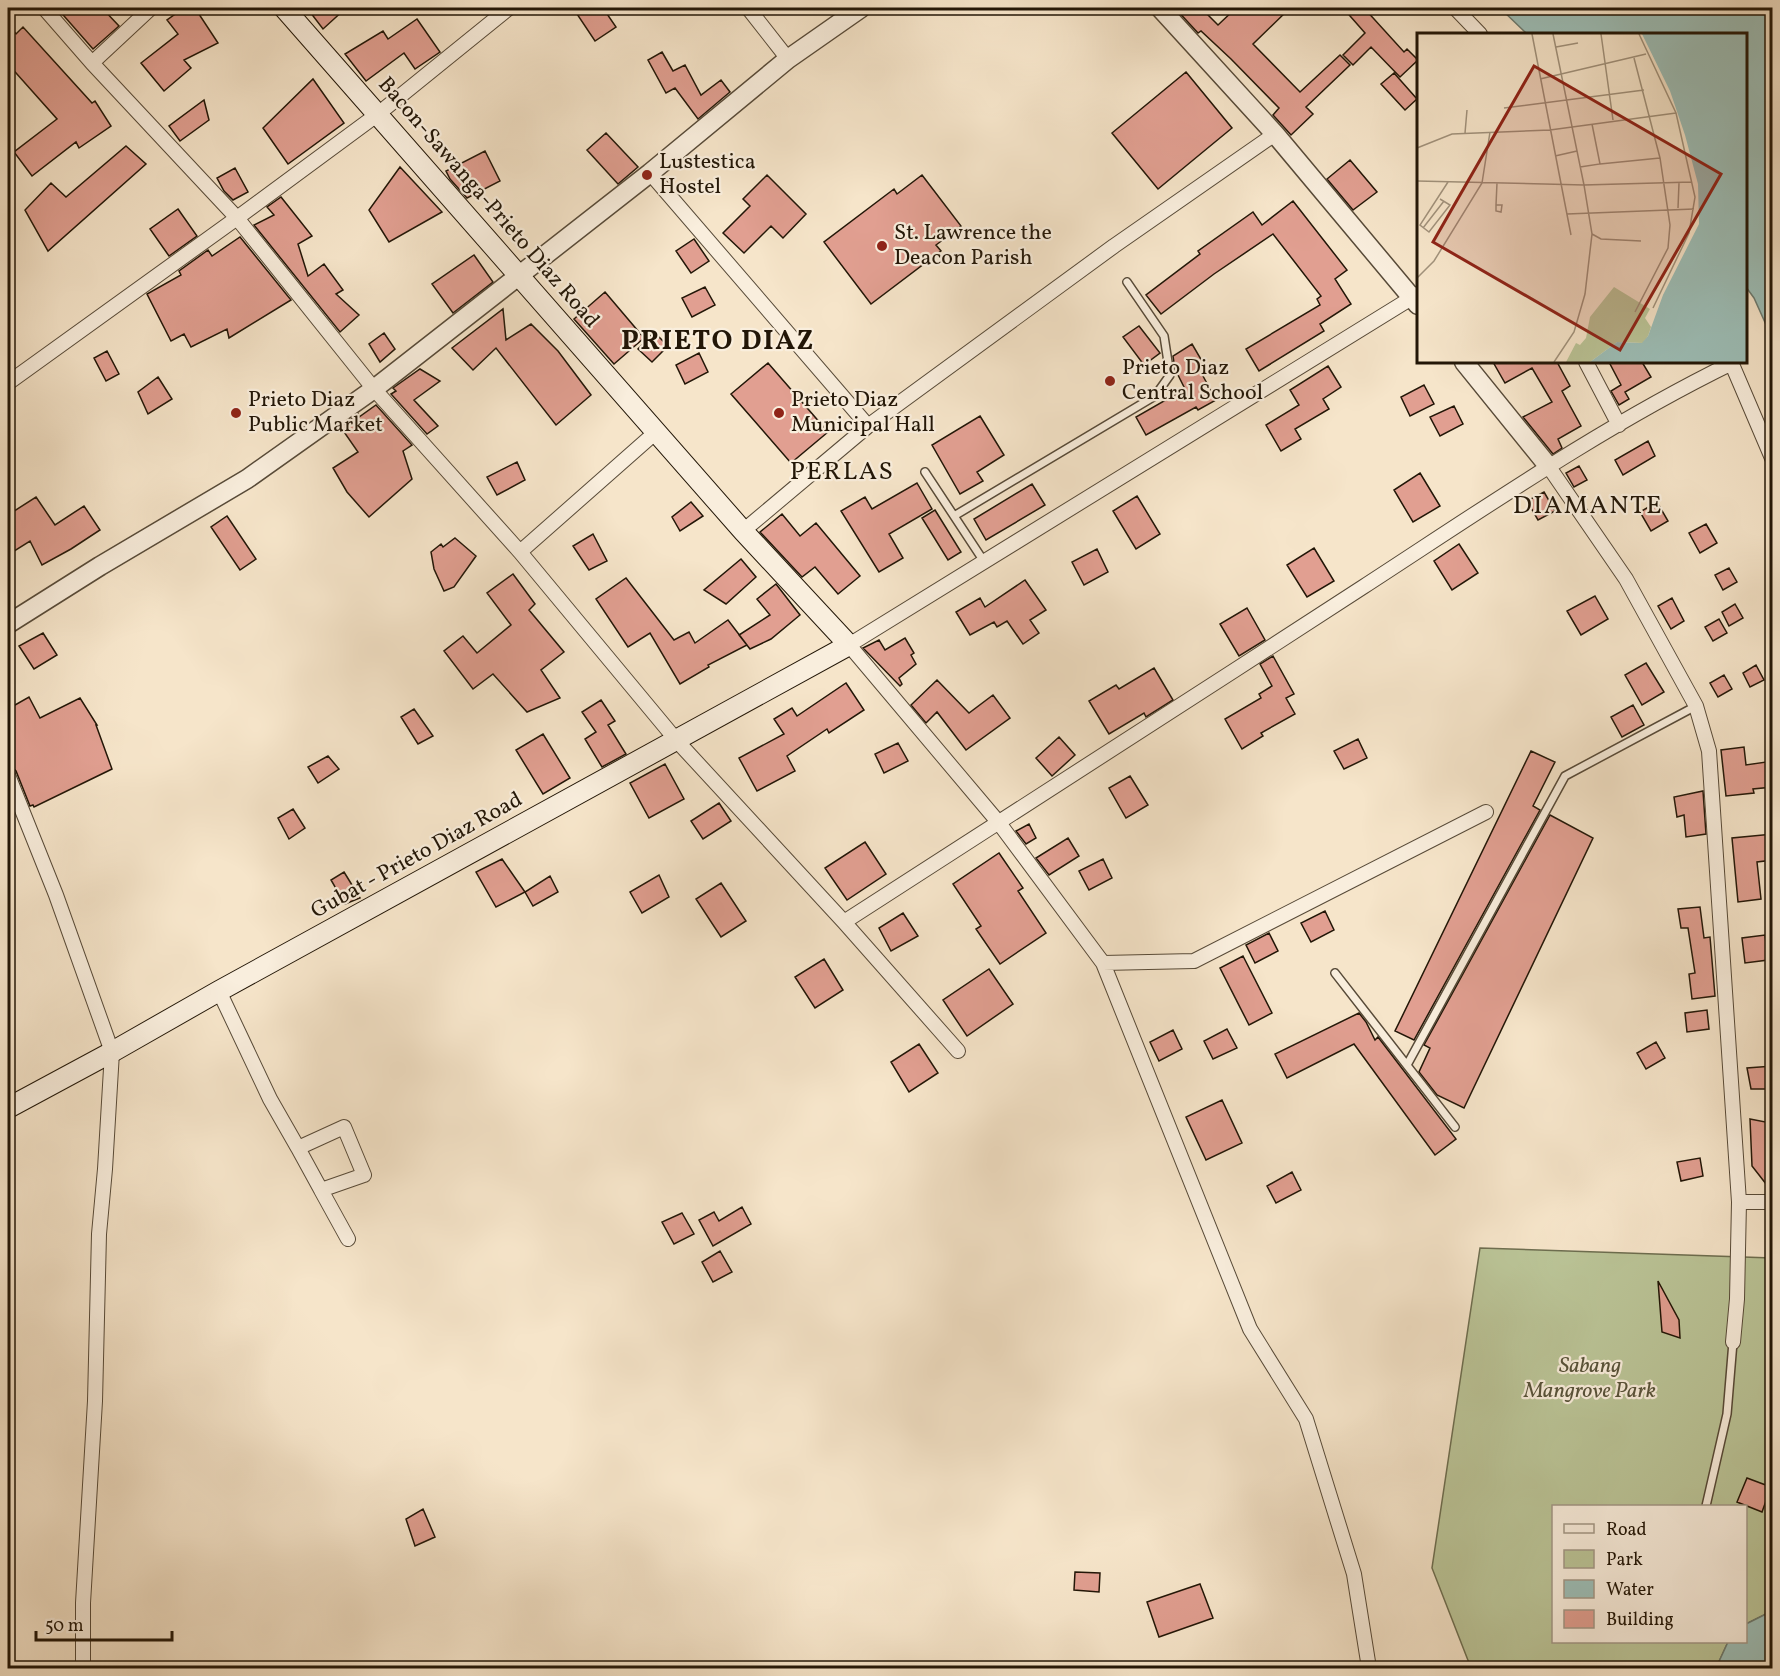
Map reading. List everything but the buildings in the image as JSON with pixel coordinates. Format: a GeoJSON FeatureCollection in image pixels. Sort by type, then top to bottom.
{"type":"FeatureCollection","features":[{"type":"Feature","properties":{"kind":"main road","name":"Bacon-Sawanga-Prieto Diaz Road"},"geometry":{"type":"LineString","coordinates":[[284,8],[743,531],[849,645]]}},
{"type":"Feature","properties":{"kind":"main road","name":"Gubat - Prieto Diaz Road"},"geometry":{"type":"LineString","coordinates":[[8,1108],[849,645]]}},
{"type":"Feature","properties":{"kind":"street"},"geometry":{"type":"LineString","coordinates":[[44,8],[92,63],[237,218],[374,389],[520,552],[677,741],[844,922],[958,1052]]}},
{"type":"Feature","properties":{"kind":"street"},"geometry":{"type":"LineString","coordinates":[[92,63],[151,8]]}},
{"type":"Feature","properties":{"kind":"street"},"geometry":{"type":"LineString","coordinates":[[8,383],[378,114],[509,8]]}},
{"type":"Feature","properties":{"kind":"street"},"geometry":{"type":"LineString","coordinates":[[748,8],[788,59]]}},
{"type":"Feature","properties":{"kind":"street"},"geometry":{"type":"LineString","coordinates":[[8,624],[100,566],[247,479],[374,389],[650,173],[788,59],[861,8]]}},
{"type":"Feature","properties":{"kind":"street"},"geometry":{"type":"LineString","coordinates":[[1160,8],[1275,134],[1417,299],[849,645],[999,824],[1103,963],[1250,1329],[1306,1419],[1354,1574],[1369,1668]]}},
{"type":"Feature","properties":{"kind":"street"},"geometry":{"type":"LineString","coordinates":[[1455,8],[1479,33]]}},
{"type":"Feature","properties":{"kind":"street"},"geometry":{"type":"LineString","coordinates":[[743,531],[868,426],[1114,246],[1275,134]]}},
{"type":"Feature","properties":{"kind":"street"},"geometry":{"type":"LineString","coordinates":[[650,173],[868,426]]}},
{"type":"Feature","properties":{"kind":"street"},"geometry":{"type":"LineString","coordinates":[[1465,363],[1549,466],[1626,579],[1696,706],[1709,751],[1739,1202],[1737,1299],[1733,1342]]}},
{"type":"Feature","properties":{"kind":"street"},"geometry":{"type":"LineString","coordinates":[[1587,363],[1618,425]]}},
{"type":"Feature","properties":{"kind":"street"},"geometry":{"type":"LineString","coordinates":[[844,922],[999,824],[1549,466],[1686,386],[1730,363]]}},
{"type":"Feature","properties":{"kind":"street"},"geometry":{"type":"LineString","coordinates":[[1732,363],[1773,458]]}},
{"type":"Feature","properties":{"kind":"street"},"geometry":{"type":"LineString","coordinates":[[520,552],[657,432]]}},
{"type":"Feature","properties":{"kind":"street"},"geometry":{"type":"LineString","coordinates":[[8,775],[56,895],[112,1052],[99,1234],[95,1401],[83,1604],[83,1668]]}},
{"type":"Feature","properties":{"kind":"street"},"geometry":{"type":"LineString","coordinates":[[1103,963],[1194,961],[1486,812]]}},
{"type":"Feature","properties":{"kind":"street"},"geometry":{"type":"LineString","coordinates":[[219,991],[270,1099],[348,1239]]}},
{"type":"Feature","properties":{"kind":"street"},"geometry":{"type":"LineString","coordinates":[[298,1148],[344,1127],[364,1175],[321,1190]]}},
{"type":"Feature","properties":{"kind":"street"},"geometry":{"type":"LineString","coordinates":[[1739,1202],[1773,1202]]}},
{"type":"Feature","properties":{"kind":"lane"},"geometry":{"type":"LineString","coordinates":[[954,516],[1155,396],[1170,375],[1164,336],[1127,282]]}},
{"type":"Feature","properties":{"kind":"lane"},"geometry":{"type":"LineString","coordinates":[[925,472],[985,563]]}},
{"type":"Feature","properties":{"kind":"lane"},"geometry":{"type":"LineString","coordinates":[[1407,1065],[1565,776],[1696,706]]}},
{"type":"Feature","properties":{"kind":"lane"},"geometry":{"type":"LineString","coordinates":[[1335,973],[1455,1127]]}},
{"type":"Feature","properties":{"kind":"lane"},"geometry":{"type":"LineString","coordinates":[[1706,1505],[1727,1414],[1733,1342]]}},
{"type":"Feature","properties":{"kind":"green space","name":"Sabang Mangrove Park"},"geometry":{"type":"Polygon","coordinates":[[[1480,1248],[1772,1258],[1772,1611],[1747,1624],[1747,1505],[1552,1505],[1552,1643],[1728,1643],[1716,1668],[1471,1668],[1432,1568],[1480,1248]]]}},
{"type":"Feature","properties":{"kind":"water"},"geometry":{"type":"Polygon","coordinates":[[[1500,8],[1772,8],[1772,338],[1754,298],[1747,288],[1747,33],[1526,33],[1500,8]]]}},
{"type":"Feature","properties":{"kind":"water"},"geometry":{"type":"Polygon","coordinates":[[[1772,1611],[1772,1668],[1716,1668],[1728,1643],[1747,1643],[1747,1624],[1772,1611]]]}},
{"type":"Feature","properties":{"kind":"place","name":"Lustestica Hostel"},"geometry":{"type":"Point","coordinates":[647,175]}},
{"type":"Feature","properties":{"kind":"place","name":"St. Lawrence the Deacon Parish"},"geometry":{"type":"Point","coordinates":[882,246]}},
{"type":"Feature","properties":{"kind":"place","name":"Prieto Diaz Central School"},"geometry":{"type":"Point","coordinates":[1110,381]}},
{"type":"Feature","properties":{"kind":"place","name":"Prieto Diaz Public Market"},"geometry":{"type":"Point","coordinates":[236,413]}},
{"type":"Feature","properties":{"kind":"place","name":"Prieto Diaz Municipal Hall"},"geometry":{"type":"Point","coordinates":[779,413]}},
{"type":"Feature","properties":{"kind":"district","name":"PRIETO DIAZ"},"geometry":{"type":"Point","coordinates":[718,341]}},
{"type":"Feature","properties":{"kind":"district","name":"PERLAS"},"geometry":{"type":"Point","coordinates":[842,472]}},
{"type":"Feature","properties":{"kind":"district","name":"DIAMANTE"},"geometry":{"type":"Point","coordinates":[1588,506]}}]}
